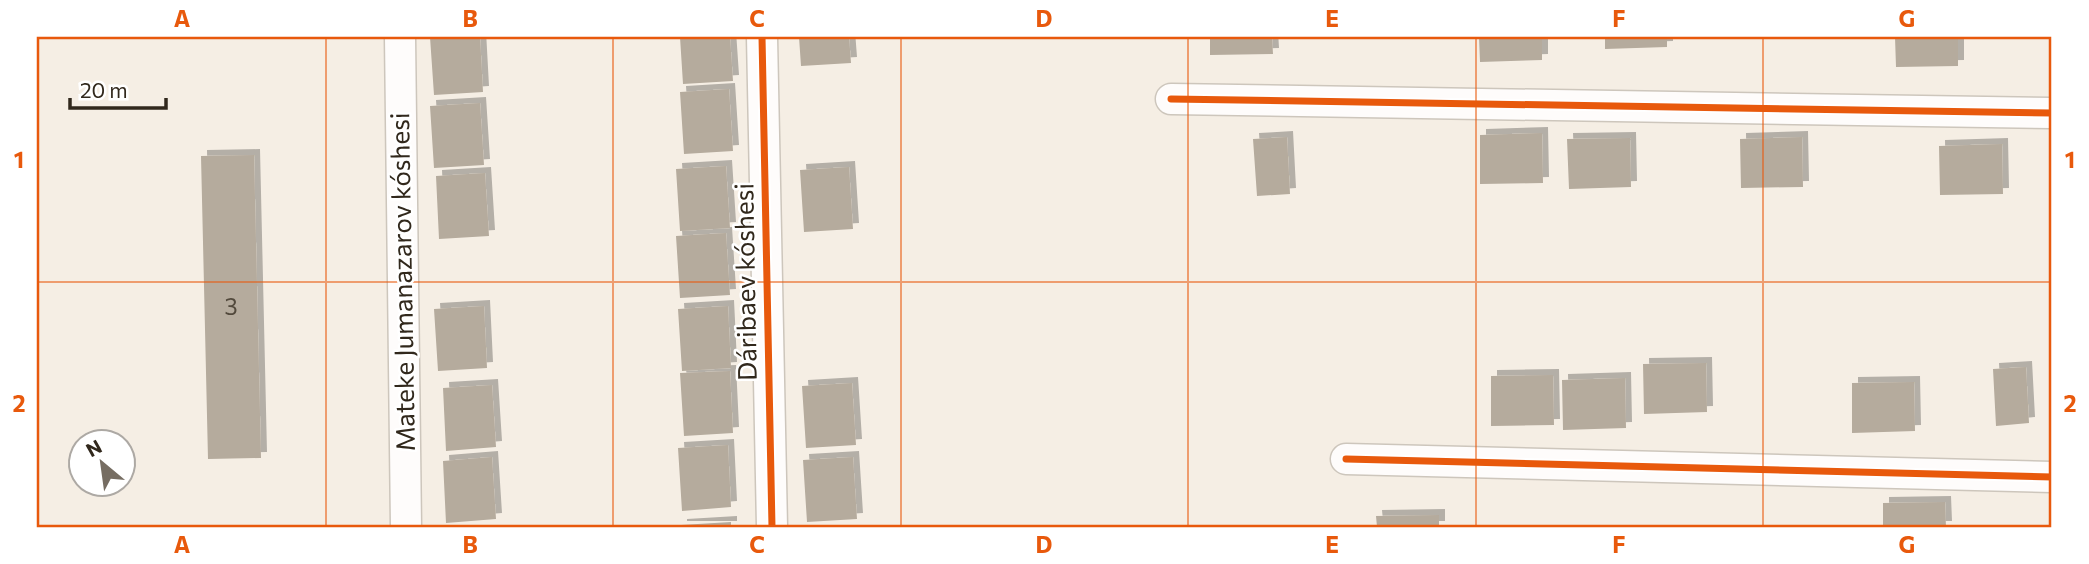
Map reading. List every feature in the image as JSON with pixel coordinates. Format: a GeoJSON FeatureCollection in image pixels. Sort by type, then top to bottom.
{"type":"FeatureCollection","features":[{"type":"Feature","properties":{"kind":"street","name":"Mateke Jumanazarov kóshesi"},"geometry":{"type":"LineString","coordinates":[[400,37],[406,527]]}},
{"type":"Feature","properties":{"kind":"street","name":"Dáribaev kóshesi"},"geometry":{"type":"LineString","coordinates":[[762,37],[772,527]]}},
{"type":"Feature","properties":{"kind":"street"},"geometry":{"type":"LineString","coordinates":[[1171,99],[2052,113]]}},
{"type":"Feature","properties":{"kind":"street"},"geometry":{"type":"LineString","coordinates":[[1346,459],[2052,477]]}},
{"type":"Feature","properties":{"kind":"building"},"geometry":{"type":"Polygon","coordinates":[[[430,37],[480,37],[483,92],[434,95],[430,37]]]}},
{"type":"Feature","properties":{"kind":"building"},"geometry":{"type":"Polygon","coordinates":[[[680,37],[730,37],[733,81],[683,84],[680,37]]]}},
{"type":"Feature","properties":{"kind":"building"},"geometry":{"type":"Polygon","coordinates":[[[799,37],[849,37],[851,63],[801,66],[799,37]]]}},
{"type":"Feature","properties":{"kind":"building"},"geometry":{"type":"Polygon","coordinates":[[[1210,37],[1272,37],[1273,54],[1210,55],[1210,37]]]}},
{"type":"Feature","properties":{"kind":"building"},"geometry":{"type":"Polygon","coordinates":[[[1479,37],[1542,37],[1542,60],[1480,62],[1479,37]]]}},
{"type":"Feature","properties":{"kind":"building"},"geometry":{"type":"Polygon","coordinates":[[[1605,37],[1667,37],[1667,47],[1605,49],[1605,37]]]}},
{"type":"Feature","properties":{"kind":"building"},"geometry":{"type":"Polygon","coordinates":[[[1895,37],[1958,37],[1958,66],[1896,67],[1895,37]]]}},
{"type":"Feature","properties":{"kind":"building"},"geometry":{"type":"Polygon","coordinates":[[[729,89],[733,151],[684,154],[680,92],[729,89]]]}},
{"type":"Feature","properties":{"kind":"building"},"geometry":{"type":"Polygon","coordinates":[[[480,103],[484,165],[434,168],[430,106],[480,103]]]}},
{"type":"Feature","properties":{"kind":"building"},"geometry":{"type":"Polygon","coordinates":[[[1542,133],[1543,183],[1480,184],[1480,135],[1542,133]]]}},
{"type":"Feature","properties":{"kind":"building"},"geometry":{"type":"Polygon","coordinates":[[[1287,137],[1290,194],[1257,196],[1253,139],[1287,137]]]}},
{"type":"Feature","properties":{"kind":"building"},"geometry":{"type":"Polygon","coordinates":[[[1802,137],[1803,187],[1741,188],[1740,139],[1802,137]]]}},
{"type":"Feature","properties":{"kind":"building"},"geometry":{"type":"Polygon","coordinates":[[[1630,138],[1631,187],[1569,189],[1567,139],[1630,138]]]}},
{"type":"Feature","properties":{"kind":"building"},"geometry":{"type":"Polygon","coordinates":[[[2002,144],[2003,194],[1940,195],[1939,146],[2002,144]]]}},
{"type":"Feature","properties":{"kind":"building"},"geometry":{"type":"Polygon","coordinates":[[[254,155],[261,458],[208,459],[201,156],[254,155]]]}},
{"type":"Feature","properties":{"kind":"building"},"geometry":{"type":"Polygon","coordinates":[[[726,166],[730,228],[680,231],[676,169],[726,166]]]}},
{"type":"Feature","properties":{"kind":"building"},"geometry":{"type":"Polygon","coordinates":[[[849,167],[853,229],[804,232],[800,170],[849,167]]]}},
{"type":"Feature","properties":{"kind":"building"},"geometry":{"type":"Polygon","coordinates":[[[485,173],[489,236],[439,239],[436,176],[485,173]]]}},
{"type":"Feature","properties":{"kind":"building"},"geometry":{"type":"Polygon","coordinates":[[[726,233],[730,295],[680,298],[676,236],[726,233]]]}},
{"type":"Feature","properties":{"kind":"building"},"geometry":{"type":"Polygon","coordinates":[[[484,306],[487,368],[438,371],[434,309],[484,306]]]}},
{"type":"Feature","properties":{"kind":"building"},"geometry":{"type":"Polygon","coordinates":[[[728,306],[731,368],[682,371],[678,309],[728,306]]]}},
{"type":"Feature","properties":{"kind":"building"},"geometry":{"type":"Polygon","coordinates":[[[1706,363],[1707,412],[1644,414],[1643,364],[1706,363]]]}},
{"type":"Feature","properties":{"kind":"building"},"geometry":{"type":"Polygon","coordinates":[[[2026,367],[2029,423],[1996,426],[1993,369],[2026,367]]]}},
{"type":"Feature","properties":{"kind":"building"},"geometry":{"type":"Polygon","coordinates":[[[730,371],[733,433],[684,436],[680,373],[730,371]]]}},
{"type":"Feature","properties":{"kind":"building"},"geometry":{"type":"Polygon","coordinates":[[[1553,375],[1554,425],[1491,426],[1491,376],[1553,375]]]}},
{"type":"Feature","properties":{"kind":"building"},"geometry":{"type":"Polygon","coordinates":[[[1625,378],[1626,428],[1563,430],[1562,380],[1625,378]]]}},
{"type":"Feature","properties":{"kind":"building"},"geometry":{"type":"Polygon","coordinates":[[[1914,382],[1915,431],[1852,433],[1852,383],[1914,382]]]}},
{"type":"Feature","properties":{"kind":"building"},"geometry":{"type":"Polygon","coordinates":[[[852,383],[856,445],[806,448],[802,386],[852,383]]]}},
{"type":"Feature","properties":{"kind":"building"},"geometry":{"type":"Polygon","coordinates":[[[492,385],[496,447],[446,451],[443,388],[492,385]]]}},
{"type":"Feature","properties":{"kind":"building"},"geometry":{"type":"Polygon","coordinates":[[[728,445],[731,507],[682,511],[678,448],[728,445]]]}},
{"type":"Feature","properties":{"kind":"building"},"geometry":{"type":"Polygon","coordinates":[[[492,457],[496,519],[446,523],[443,461],[492,457]]]}},
{"type":"Feature","properties":{"kind":"building"},"geometry":{"type":"Polygon","coordinates":[[[853,457],[857,519],[807,522],[803,460],[853,457]]]}},
{"type":"Feature","properties":{"kind":"building"},"geometry":{"type":"Polygon","coordinates":[[[1945,502],[1946,527],[1883,527],[1883,503],[1945,502]]]}},
{"type":"Feature","properties":{"kind":"building"},"geometry":{"type":"Polygon","coordinates":[[[1439,515],[1439,527],[1377,527],[1376,516],[1439,515]]]}},
{"type":"Feature","properties":{"kind":"building"},"geometry":{"type":"Polygon","coordinates":[[[731,522],[731,527],[681,527],[681,525],[731,522]]]}},
{"type":"Feature","properties":{"kind":"cycle path"},"geometry":{"type":"LineString","coordinates":[[762,37],[772,527]]}},
{"type":"Feature","properties":{"kind":"cycle path"},"geometry":{"type":"LineString","coordinates":[[1171,99],[2052,113]]}},
{"type":"Feature","properties":{"kind":"cycle path"},"geometry":{"type":"LineString","coordinates":[[1346,459],[2052,477]]}}]}
